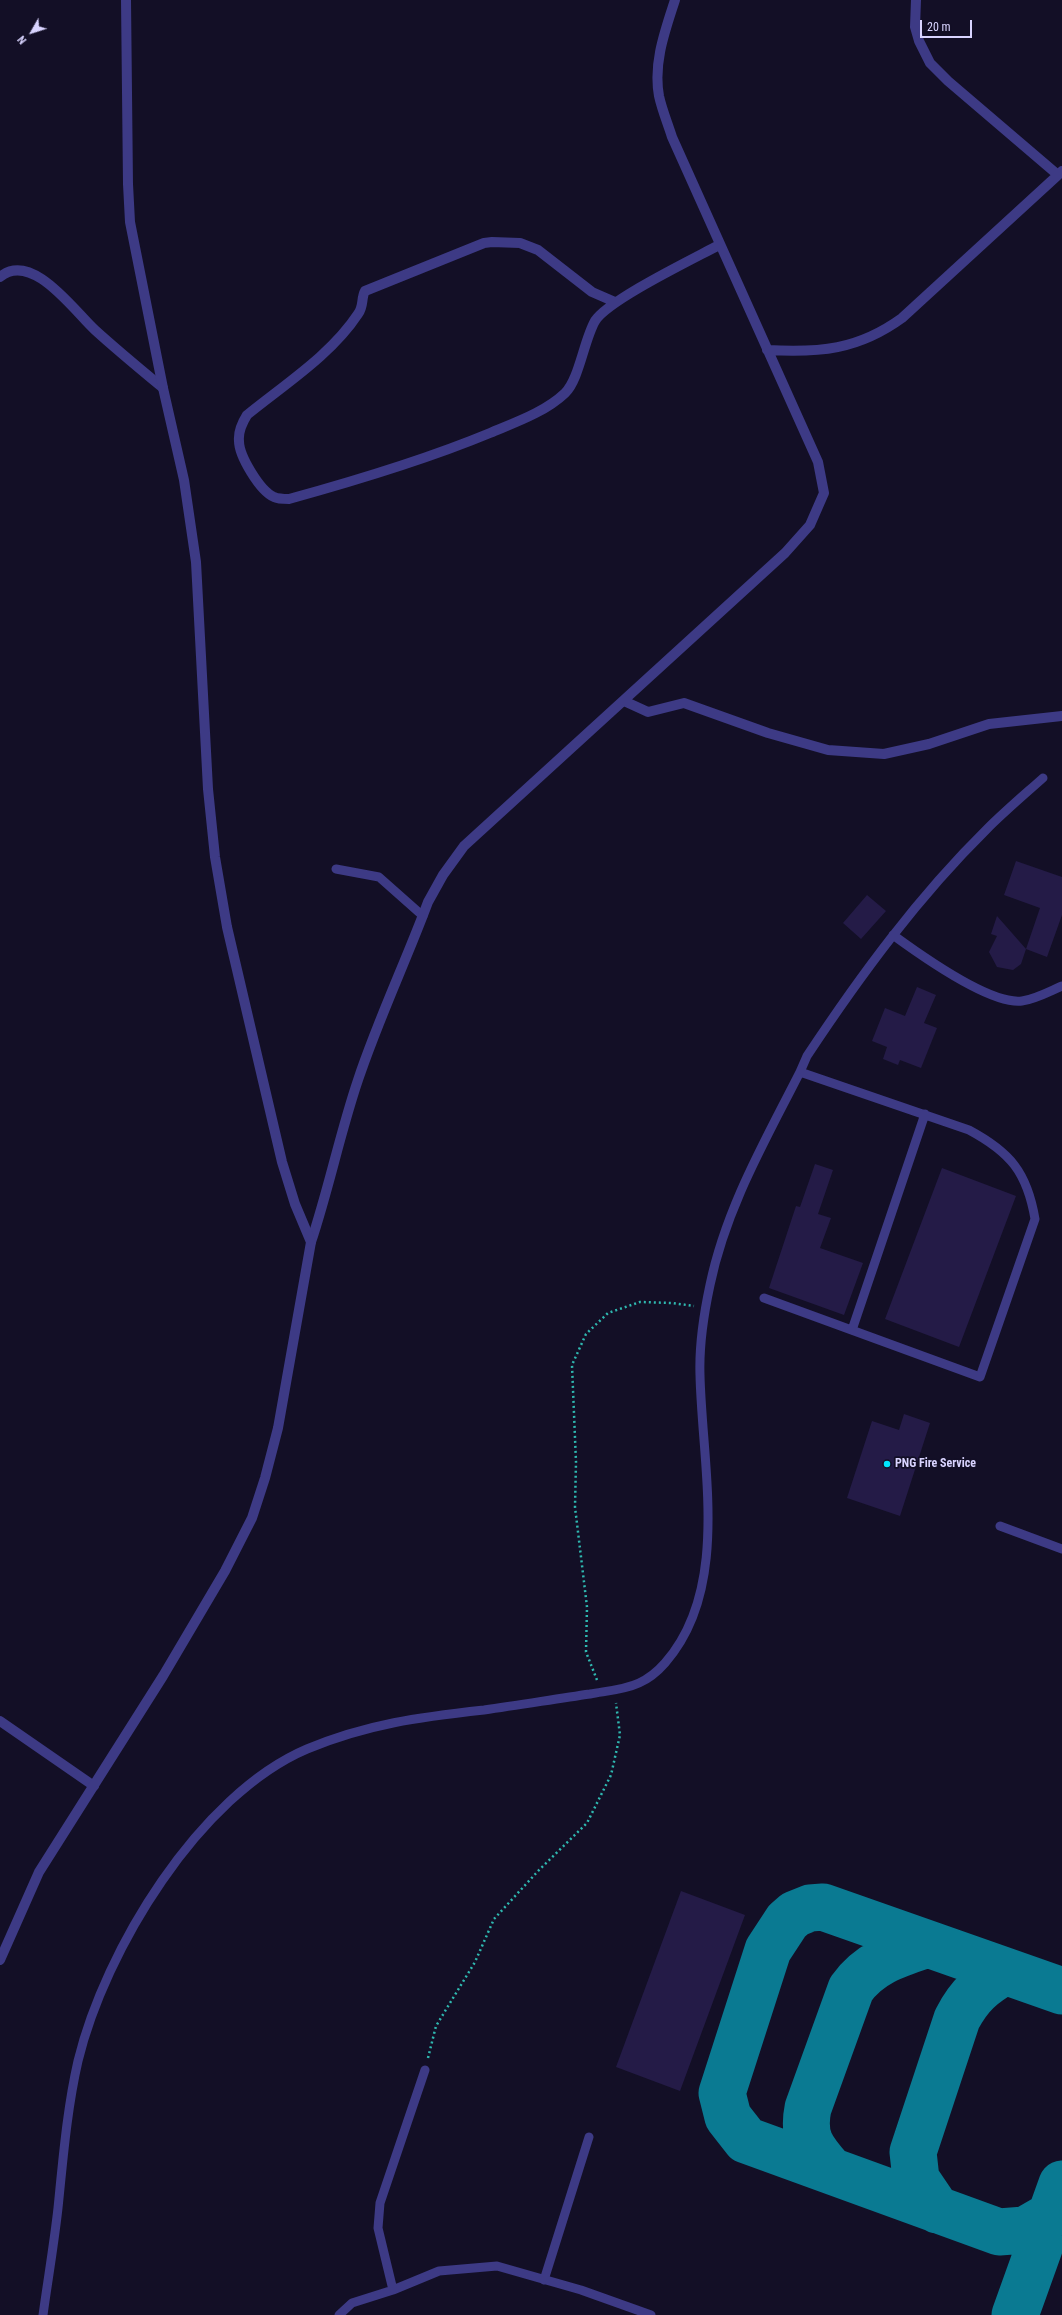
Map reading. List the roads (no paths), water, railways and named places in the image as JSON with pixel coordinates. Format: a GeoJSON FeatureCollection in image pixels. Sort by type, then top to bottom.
{"type":"FeatureCollection","features":[{"type":"Feature","properties":{"kind":"street"},"geometry":{"type":"LineString","coordinates":[[126,0],[126,96],[130,216],[163,388],[184,480],[196,562],[208,789],[215,857],[227,926],[282,1162],[295,1204],[311,1242]]}},
{"type":"Feature","properties":{"kind":"street"},"geometry":{"type":"LineString","coordinates":[[0,1960],[39,1872],[94,1786],[202,1610],[252,1518],[265,1478],[278,1428],[311,1242],[326,1197],[339,1137],[359,1077],[423,916],[443,874],[464,846],[624,701],[803,535],[819,507],[824,493],[818,462],[719,245],[672,137],[659,96],[657,70],[660,52],[675,0]]}},
{"type":"Feature","properties":{"kind":"street"},"geometry":{"type":"LineString","coordinates":[[767,350],[796,352],[830,349],[861,342],[881,333],[902,318],[1060,173],[948,81],[930,63],[919,41],[915,27],[916,0]]}},
{"type":"Feature","properties":{"kind":"street"},"geometry":{"type":"LineString","coordinates":[[615,302],[592,292],[538,250],[520,244],[484,243],[365,291],[361,310],[343,334],[316,359],[247,415],[241,423],[239,442],[241,450],[259,486],[275,498],[289,499],[390,470],[440,453],[527,417],[552,404],[567,392],[596,319],[615,302],[719,245]]}},
{"type":"Feature","properties":{"kind":"street"},"geometry":{"type":"LineString","coordinates":[[2,272],[31,274],[47,282],[59,292],[94,330],[163,388]]}},
{"type":"Feature","properties":{"kind":"street"},"geometry":{"type":"LineString","coordinates":[[624,701],[648,712],[684,703],[768,733],[828,750],[884,754],[929,744],[989,724],[1062,716]]}},
{"type":"Feature","properties":{"kind":"street"},"geometry":{"type":"LineString","coordinates":[[0,1721],[94,1786]]}},
{"type":"Feature","properties":{"kind":"lane"},"geometry":{"type":"LineString","coordinates":[[43,2315],[77,2065],[87,2030],[100,1996],[139,1917],[166,1874],[214,1818],[238,1793],[276,1767],[303,1751],[356,1731],[399,1720],[540,1703],[615,1690],[638,1684],[653,1675],[667,1662],[692,1618],[706,1568],[709,1532],[699,1370],[710,1286],[727,1222],[740,1191],[800,1072],[806,1056],[829,1022],[893,935],[987,829],[1043,778]]}},
{"type":"Feature","properties":{"kind":"lane"},"geometry":{"type":"LineString","coordinates":[[336,869],[379,877],[423,916]]}},
{"type":"Feature","properties":{"kind":"lane"},"geometry":{"type":"LineString","coordinates":[[893,935],[939,967],[999,998],[1022,1001],[1062,986]]}},
{"type":"Feature","properties":{"kind":"lane"},"geometry":{"type":"LineString","coordinates":[[764,1298],[980,1376],[1035,1219],[1031,1197],[1013,1160],[1001,1153],[989,1140],[969,1130],[926,1114],[800,1072]]}},
{"type":"Feature","properties":{"kind":"lane"},"geometry":{"type":"LineString","coordinates":[[852,1330],[926,1114]]}},
{"type":"Feature","properties":{"kind":"lane"},"geometry":{"type":"LineString","coordinates":[[1000,1526],[1062,1549]]}},
{"type":"Feature","properties":{"kind":"lane"},"geometry":{"type":"LineString","coordinates":[[393,2290],[378,2228],[380,2203],[425,2070]]}},
{"type":"Feature","properties":{"kind":"lane"},"geometry":{"type":"LineString","coordinates":[[544,2280],[589,2137]]}},
{"type":"Feature","properties":{"kind":"lane"},"geometry":{"type":"LineString","coordinates":[[339,2315],[352,2303],[393,2290],[439,2271],[497,2266],[651,2315]]}},
{"type":"Feature","properties":{"kind":"place","name":"PNG Fire Service"},"geometry":{"type":"Point","coordinates":[887,1464]}}]}
